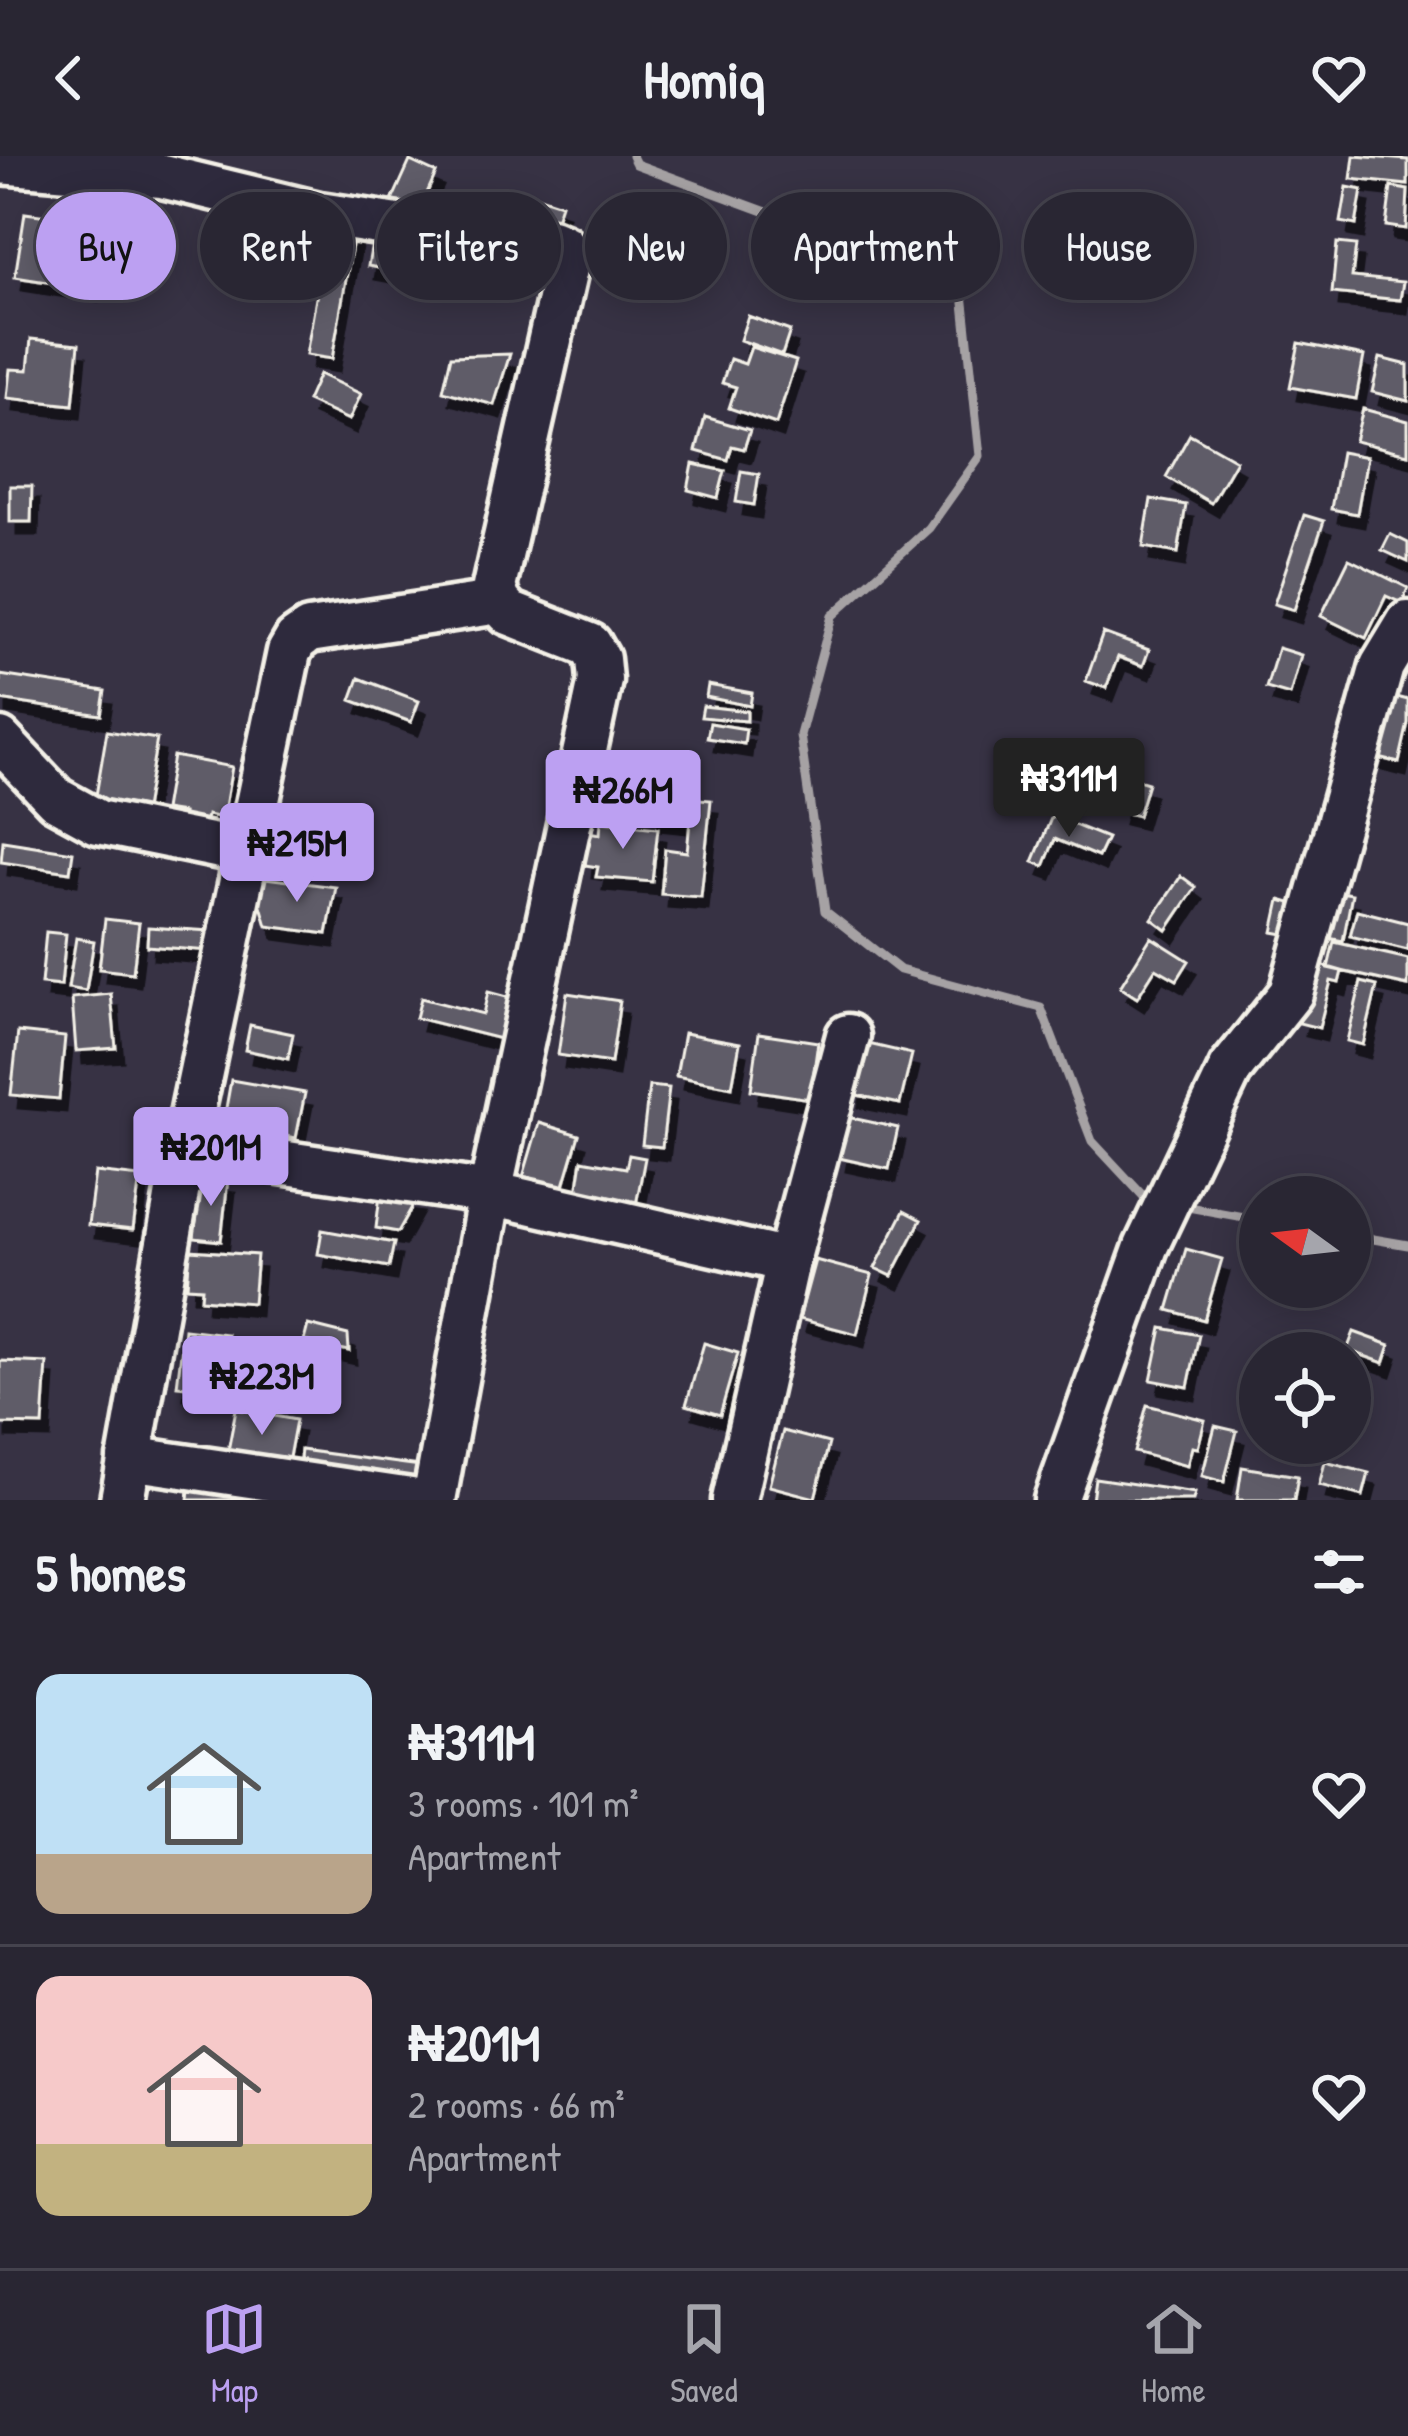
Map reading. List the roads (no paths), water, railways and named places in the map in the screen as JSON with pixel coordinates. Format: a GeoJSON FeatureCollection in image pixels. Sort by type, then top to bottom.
{"type":"FeatureCollection","features":[{"type":"Feature","properties":{"kind":"street"},"geometry":{"type":"LineString","coordinates":[[0,162],[163,176],[319,214],[457,235],[551,241],[563,246],[568,260],[494,587],[509,613],[590,645],[598,659],[600,680],[490,1192],[434,1500]]}},
{"type":"Feature","properties":{"kind":"street"},"geometry":{"type":"LineString","coordinates":[[122,1500],[185,1148],[289,652],[309,631],[499,602]]}},
{"type":"Feature","properties":{"kind":"street"},"geometry":{"type":"LineString","coordinates":[[1056,1500],[1146,1247],[1231,1068],[1291,993],[1382,666],[1408,623]]}},
{"type":"Feature","properties":{"kind":"street"},"geometry":{"type":"LineString","coordinates":[[0,740],[56,799],[98,822],[245,852]]}},
{"type":"Feature","properties":{"kind":"street"},"geometry":{"type":"LineString","coordinates":[[744,1497],[788,1261],[848,1036]]}},
{"type":"Feature","properties":{"kind":"street"},"geometry":{"type":"LineString","coordinates":[[185,1148],[490,1192],[788,1261]]}},
{"type":"Feature","properties":{"kind":"street"},"geometry":{"type":"LineString","coordinates":[[128,1458],[411,1500]]}},
{"type":"Feature","properties":{"kind":"waterway"},"geometry":{"type":"LineString","coordinates":[[632,156],[636,164],[962,284],[980,456],[929,528],[832,616],[800,735],[825,911],[900,970],[1041,1008],[1092,1141],[1147,1200],[1154,1201]]}},
{"type":"Feature","properties":{"kind":"waterway"},"geometry":{"type":"LineString","coordinates":[[1177,1205],[1239,1216]]}},
{"type":"Feature","properties":{"kind":"waterway"},"geometry":{"type":"LineString","coordinates":[[1371,1239],[1408,1245]]}}]}
